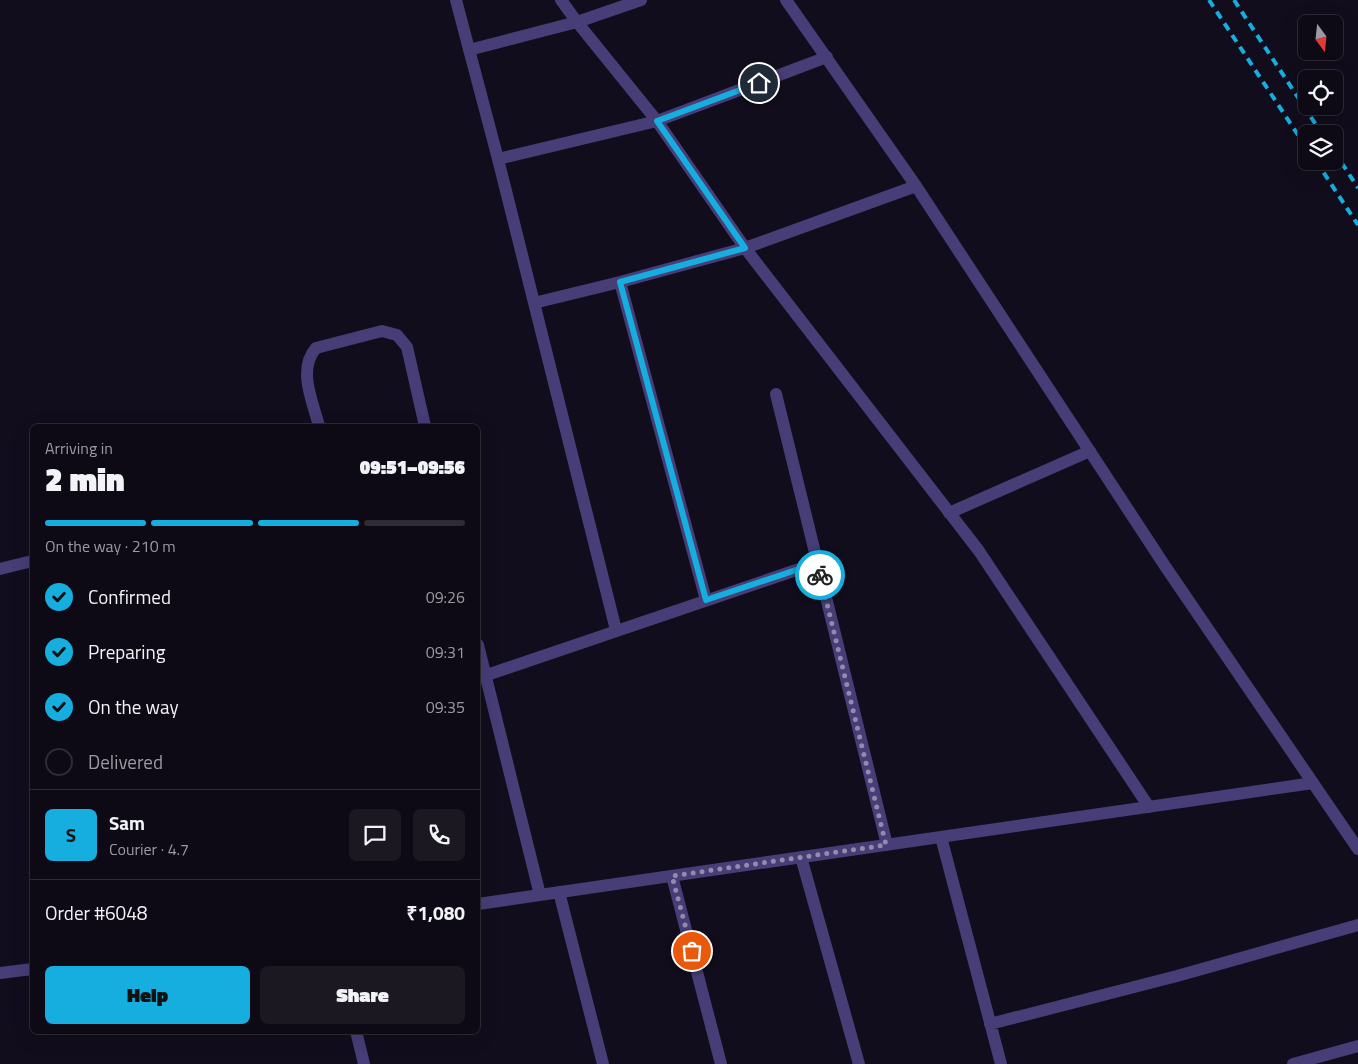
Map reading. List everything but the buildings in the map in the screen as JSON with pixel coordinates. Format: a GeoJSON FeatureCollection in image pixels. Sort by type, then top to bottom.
{"type":"FeatureCollection","features":[{"type":"Feature","properties":{"kind":"street"},"geometry":{"type":"LineString","coordinates":[[456,0],[498,159],[616,630]]}},
{"type":"Feature","properties":{"kind":"street"},"geometry":{"type":"LineString","coordinates":[[561,0],[657,121],[745,248],[979,551],[1149,807]]}},
{"type":"Feature","properties":{"kind":"street"},"geometry":{"type":"LineString","coordinates":[[469,50],[577,22],[640,0]]}},
{"type":"Feature","properties":{"kind":"street"},"geometry":{"type":"LineString","coordinates":[[786,0],[916,186],[1166,566],[1358,848]]}},
{"type":"Feature","properties":{"kind":"street"},"geometry":{"type":"LineString","coordinates":[[498,159],[657,121],[826,58]]}},
{"type":"Feature","properties":{"kind":"street"},"geometry":{"type":"LineString","coordinates":[[534,302],[620,282],[745,248],[916,186]]}},
{"type":"Feature","properties":{"kind":"street"},"geometry":{"type":"LineString","coordinates":[[620,282],[706,600]]}},
{"type":"Feature","properties":{"kind":"street"},"geometry":{"type":"LineString","coordinates":[[319,424],[306,376],[310,355],[316,348],[382,330],[397,334],[406,346],[426,424]]}},
{"type":"Feature","properties":{"kind":"street"},"geometry":{"type":"LineString","coordinates":[[776,394],[886,845]]}},
{"type":"Feature","properties":{"kind":"street"},"geometry":{"type":"LineString","coordinates":[[950,513],[1090,451]]}},
{"type":"Feature","properties":{"kind":"street"},"geometry":{"type":"LineString","coordinates":[[0,569],[30,562]]}},
{"type":"Feature","properties":{"kind":"street"},"geometry":{"type":"LineString","coordinates":[[540,895],[481,677],[817,563]]}},
{"type":"Feature","properties":{"kind":"street"},"geometry":{"type":"LineString","coordinates":[[480,904],[1313,783]]}},
{"type":"Feature","properties":{"kind":"street"},"geometry":{"type":"LineString","coordinates":[[941,837],[1000,1064]]}},
{"type":"Feature","properties":{"kind":"street"},"geometry":{"type":"LineString","coordinates":[[801,857],[859,1064]]}},
{"type":"Feature","properties":{"kind":"street"},"geometry":{"type":"LineString","coordinates":[[672,876],[721,1064]]}},
{"type":"Feature","properties":{"kind":"street"},"geometry":{"type":"LineString","coordinates":[[559,892],[603,1064]]}},
{"type":"Feature","properties":{"kind":"street"},"geometry":{"type":"LineString","coordinates":[[990,1024],[1177,976],[1358,925]]}},
{"type":"Feature","properties":{"kind":"street"},"geometry":{"type":"LineString","coordinates":[[0,973],[30,969]]}},
{"type":"Feature","properties":{"kind":"street"},"geometry":{"type":"LineString","coordinates":[[357,1034],[364,1064]]}},
{"type":"Feature","properties":{"kind":"street"},"geometry":{"type":"LineString","coordinates":[[1293,1064],[1358,1046]]}},
{"type":"Feature","properties":{"kind":"railway"},"geometry":{"type":"LineString","coordinates":[[1209,0],[1298,135]]}},
{"type":"Feature","properties":{"kind":"railway"},"geometry":{"type":"LineString","coordinates":[[1234,0],[1316,125]]}},
{"type":"Feature","properties":{"kind":"railway"},"geometry":{"type":"LineString","coordinates":[[1343,165],[1358,188]]}},
{"type":"Feature","properties":{"kind":"railway"},"geometry":{"type":"LineString","coordinates":[[1322,170],[1358,225]]}},
{"type":"Feature","properties":{"kind":"way so far"},"geometry":{"type":"LineString","coordinates":[[692,951],[672,876],[886,845],[820,575]]}},
{"type":"Feature","properties":{"kind":"route"},"geometry":{"type":"LineString","coordinates":[[759,83],[657,121],[745,248],[620,282],[706,600],[817,563],[820,575]]}}]}
